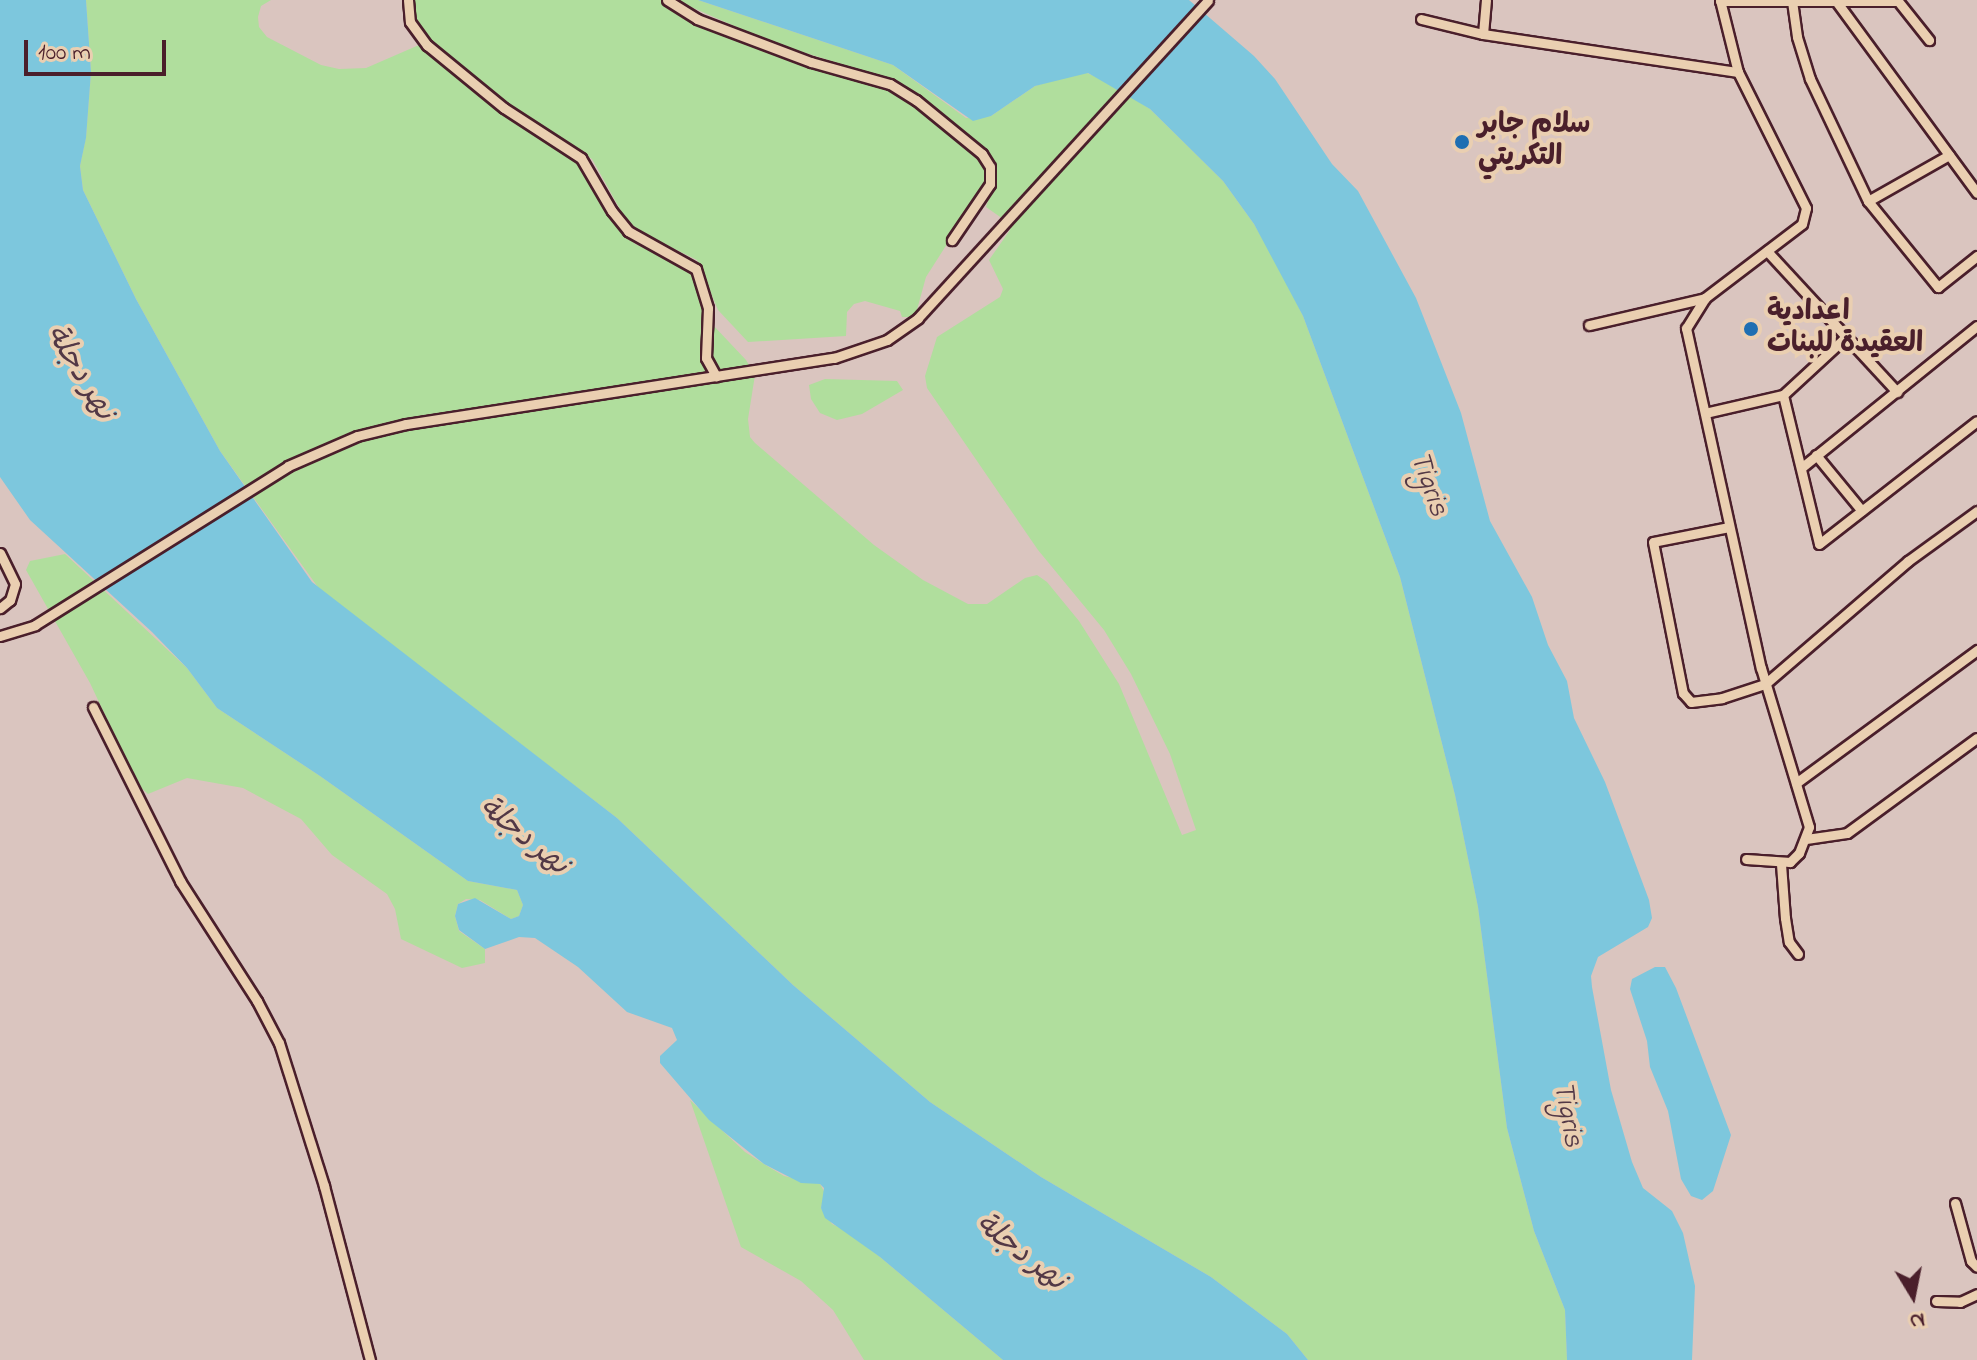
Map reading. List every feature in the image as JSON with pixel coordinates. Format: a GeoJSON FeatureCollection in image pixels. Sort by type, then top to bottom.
{"type":"FeatureCollection","features":[{"type":"Feature","properties":{"kind":"street"},"geometry":{"type":"LineString","coordinates":[[408,0],[410,22],[427,45],[504,108],[581,158],[612,211],[628,231],[696,269],[708,308],[706,358],[716,376]]}},
{"type":"Feature","properties":{"kind":"street"},"geometry":{"type":"LineString","coordinates":[[667,0],[697,19],[811,62],[890,84],[916,100],[982,154],[990,167],[990,184],[952,240]]}},
{"type":"Feature","properties":{"kind":"street"},"geometry":{"type":"LineString","coordinates":[[0,636],[22,631],[47,618],[310,454],[382,429],[853,354],[887,340],[918,318],[1208,0]]}},
{"type":"Feature","properties":{"kind":"street"},"geometry":{"type":"LineString","coordinates":[[1483,34],[1486,0]]}},
{"type":"Feature","properties":{"kind":"street"},"geometry":{"type":"LineString","coordinates":[[1746,859],[1781,864],[1796,858],[1806,839],[1808,821],[1765,684],[1686,328],[1705,298],[1802,224],[1806,208],[1738,72],[1720,1],[1898,1],[1929,40]]}},
{"type":"Feature","properties":{"kind":"street"},"geometry":{"type":"LineString","coordinates":[[1792,1],[1797,37],[1810,79],[1868,201],[1938,287],[1977,256]]}},
{"type":"Feature","properties":{"kind":"street"},"geometry":{"type":"LineString","coordinates":[[1836,1],[1977,193]]}},
{"type":"Feature","properties":{"kind":"street"},"geometry":{"type":"LineString","coordinates":[[1421,19],[1483,34],[1738,72]]}},
{"type":"Feature","properties":{"kind":"street"},"geometry":{"type":"LineString","coordinates":[[1868,201],[1949,155]]}},
{"type":"Feature","properties":{"kind":"street"},"geometry":{"type":"LineString","coordinates":[[1767,251],[1897,392]]}},
{"type":"Feature","properties":{"kind":"street"},"geometry":{"type":"LineString","coordinates":[[1589,325],[1705,298]]}},
{"type":"Feature","properties":{"kind":"street"},"geometry":{"type":"LineString","coordinates":[[1801,468],[1977,326]]}},
{"type":"Feature","properties":{"kind":"street"},"geometry":{"type":"LineString","coordinates":[[1705,413],[1783,395],[1847,336]]}},
{"type":"Feature","properties":{"kind":"street"},"geometry":{"type":"LineString","coordinates":[[1783,395],[1819,544],[1977,421]]}},
{"type":"Feature","properties":{"kind":"street"},"geometry":{"type":"LineString","coordinates":[[1816,455],[1862,511]]}},
{"type":"Feature","properties":{"kind":"street"},"geometry":{"type":"LineString","coordinates":[[1729,527],[1653,542],[1683,693],[1695,702],[1755,690],[1765,684],[1908,561],[1976,515]]}},
{"type":"Feature","properties":{"kind":"street"},"geometry":{"type":"LineString","coordinates":[[0,553],[15,584],[10,600],[0,608]]}},
{"type":"Feature","properties":{"kind":"street"},"geometry":{"type":"LineString","coordinates":[[1796,783],[1977,650]]}},
{"type":"Feature","properties":{"kind":"street"},"geometry":{"type":"LineString","coordinates":[[93,707],[180,881],[257,1001],[279,1043],[328,1200],[370,1360]]}},
{"type":"Feature","properties":{"kind":"street"},"geometry":{"type":"LineString","coordinates":[[1806,839],[1847,833],[1977,738]]}},
{"type":"Feature","properties":{"kind":"street"},"geometry":{"type":"LineString","coordinates":[[1781,864],[1787,930],[1798,954]]}},
{"type":"Feature","properties":{"kind":"street"},"geometry":{"type":"LineString","coordinates":[[1955,1203],[1971,1261],[1977,1267]]}},
{"type":"Feature","properties":{"kind":"street"},"geometry":{"type":"LineString","coordinates":[[1936,1301],[1960,1302],[1977,1294]]}},
{"type":"Feature","properties":{"kind":"green space"},"geometry":{"type":"Polygon","coordinates":[[[86,0],[271,0],[261,6],[258,17],[259,27],[267,37],[321,65],[339,69],[366,68],[419,45],[510,119],[581,163],[616,226],[635,244],[686,267],[697,280],[712,324],[746,360],[755,375],[748,419],[750,437],[755,443],[874,545],[923,580],[968,604],[987,604],[1025,578],[1037,575],[1047,582],[1079,621],[1119,684],[1182,835],[1196,830],[1170,754],[1131,674],[1104,630],[1038,550],[927,388],[925,376],[937,337],[1000,297],[1003,289],[989,260],[1010,230],[1003,219],[986,207],[997,174],[992,157],[890,79],[773,43],[675,0],[698,0],[893,65],[966,118],[991,116],[1035,86],[1083,71],[1113,85],[1150,109],[1223,181],[1254,224],[1282,273],[1303,316],[1400,577],[1455,795],[1478,907],[1507,1128],[1534,1231],[1565,1310],[1567,1360],[1308,1360],[1287,1334],[1211,1277],[1041,1177],[930,1102],[793,985],[617,818],[320,590],[220,451],[136,299],[83,190],[80,166],[86,137],[91,72],[86,0]]]}},
{"type":"Feature","properties":{"kind":"green space"},"geometry":{"type":"Polygon","coordinates":[[[413,0],[661,0],[687,19],[739,42],[877,84],[911,101],[980,158],[987,169],[986,183],[926,277],[915,317],[902,317],[900,311],[865,301],[854,304],[847,312],[846,336],[748,342],[718,310],[697,260],[638,231],[626,220],[592,159],[512,110],[437,47],[417,22],[413,0]]]}},
{"type":"Feature","properties":{"kind":"green space"},"geometry":{"type":"Polygon","coordinates":[[[825,379],[897,381],[903,390],[862,414],[837,420],[820,413],[811,399],[809,385],[825,379]]]}},
{"type":"Feature","properties":{"kind":"green space"},"geometry":{"type":"Polygon","coordinates":[[[65,554],[187,668],[217,708],[320,776],[468,881],[517,890],[523,905],[519,916],[511,919],[480,900],[466,899],[458,904],[455,916],[459,931],[485,949],[485,963],[462,968],[401,939],[395,909],[387,894],[332,855],[301,819],[243,788],[187,778],[148,794],[138,785],[90,683],[26,570],[30,561],[65,554]]]}},
{"type":"Feature","properties":{"kind":"green space"},"geometry":{"type":"Polygon","coordinates":[[[690,1100],[745,1152],[784,1176],[820,1184],[825,1193],[821,1208],[832,1224],[845,1230],[880,1257],[1003,1360],[864,1360],[833,1310],[801,1281],[741,1247],[690,1100]]]}},
{"type":"Feature","properties":{"kind":"water","name":"نهر دجلة"},"geometry":{"type":"Polygon","coordinates":[[[0,0],[86,0],[91,72],[86,138],[80,166],[83,190],[136,299],[220,451],[312,582],[617,818],[793,985],[930,1102],[1041,1177],[1211,1277],[1287,1334],[1308,1360],[1003,1360],[880,1257],[825,1218],[821,1208],[824,1188],[820,1184],[801,1183],[764,1164],[709,1120],[660,1063],[660,1056],[677,1040],[672,1028],[627,1012],[578,967],[535,938],[519,937],[485,949],[459,930],[455,916],[458,904],[475,898],[511,919],[519,916],[523,905],[517,890],[468,881],[320,776],[217,708],[187,668],[152,632],[30,520],[0,477],[0,0]]]}},
{"type":"Feature","properties":{"kind":"water","name":"Tigris"},"geometry":{"type":"Polygon","coordinates":[[[698,0],[1189,0],[1254,56],[1275,79],[1332,164],[1358,191],[1416,298],[1461,413],[1490,521],[1532,597],[1548,645],[1567,681],[1574,718],[1605,782],[1649,900],[1652,918],[1648,927],[1598,957],[1591,976],[1592,987],[1611,1090],[1632,1162],[1643,1188],[1672,1211],[1683,1233],[1695,1286],[1692,1360],[1567,1360],[1565,1310],[1534,1231],[1507,1128],[1478,907],[1455,795],[1400,577],[1303,316],[1254,224],[1223,181],[1150,109],[1088,73],[1035,86],[991,116],[973,121],[893,65],[698,0]]]}},
{"type":"Feature","properties":{"kind":"water"},"geometry":{"type":"Polygon","coordinates":[[[1655,967],[1665,967],[1676,988],[1731,1135],[1713,1191],[1702,1200],[1691,1196],[1681,1179],[1668,1111],[1650,1067],[1647,1041],[1630,989],[1632,979],[1655,967]]]}},
{"type":"Feature","properties":{"kind":"place","name":"سلام جابر التكريتي"},"geometry":{"type":"Point","coordinates":[1462,142]}},
{"type":"Feature","properties":{"kind":"place","name":"اعدادية العقيدة للبنات"},"geometry":{"type":"Point","coordinates":[1751,329]}}]}
